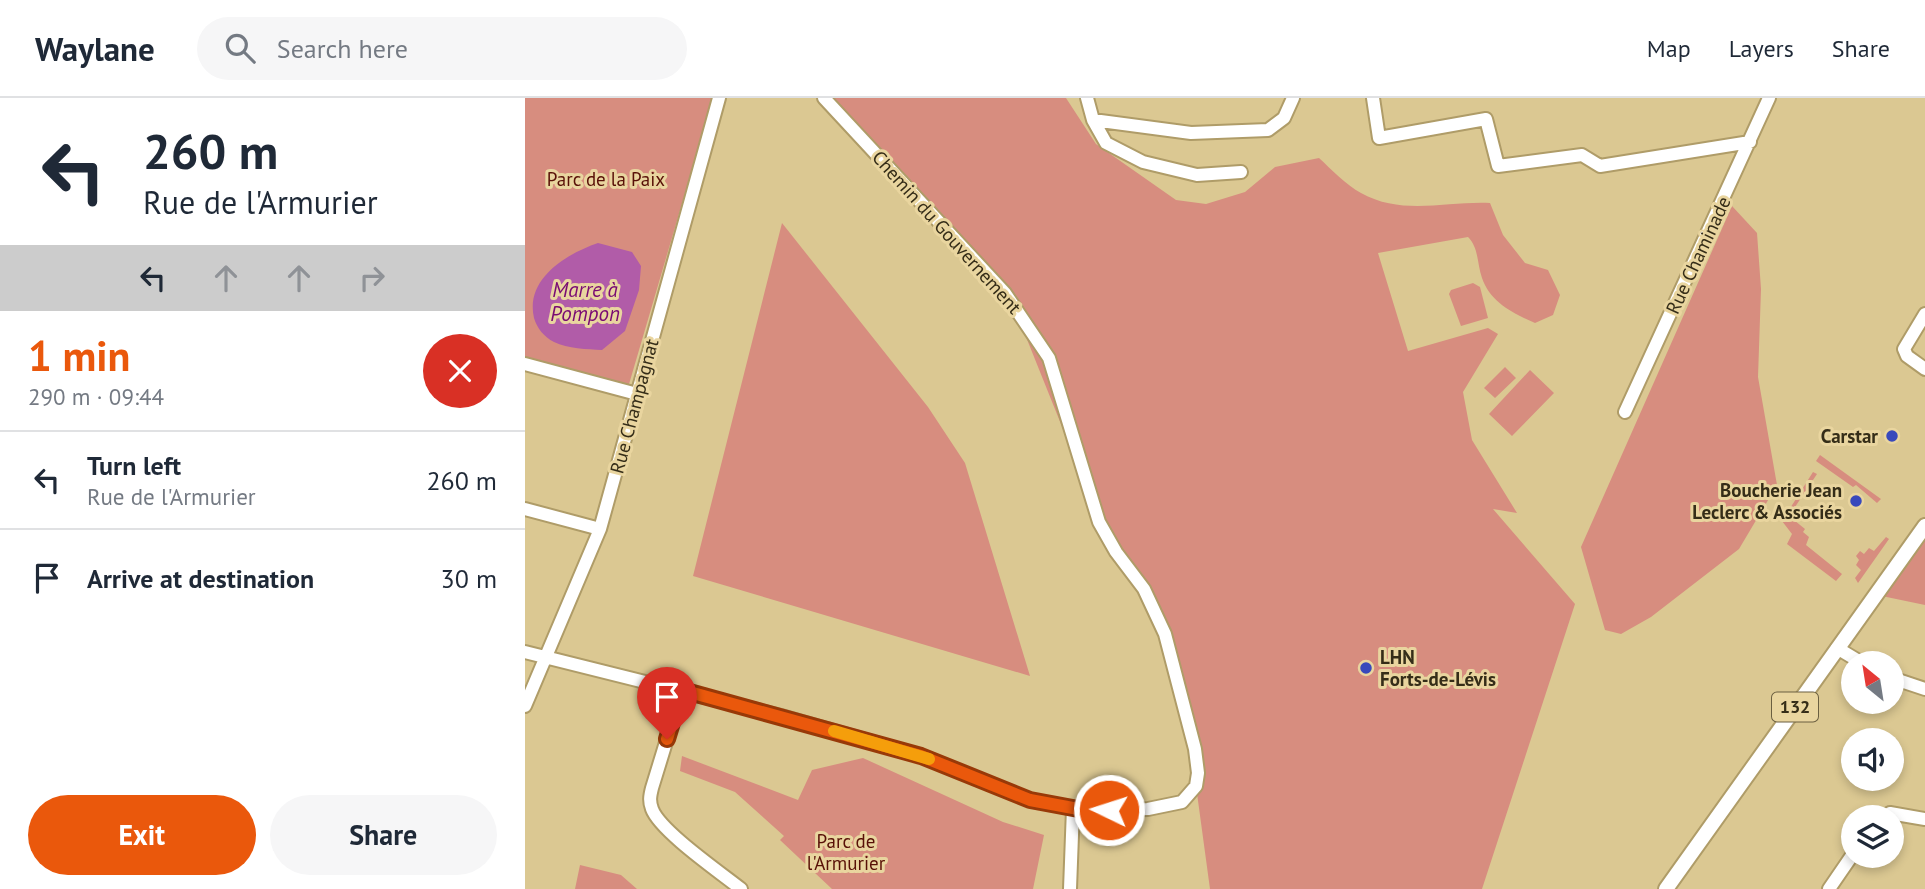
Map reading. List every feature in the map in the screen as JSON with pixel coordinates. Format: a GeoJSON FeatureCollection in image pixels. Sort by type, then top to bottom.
{"type":"FeatureCollection","features":[{"type":"Feature","properties":{"kind":"main road","name":"132"},"geometry":{"type":"LineString","coordinates":[[1666,889],[1925,526]]}},
{"type":"Feature","properties":{"kind":"street","name":"Rue Champagnat"},"geometry":{"type":"LineString","coordinates":[[525,706],[600,529],[719,98]]}},
{"type":"Feature","properties":{"kind":"street","name":"Chemin du Gouvernement"},"geometry":{"type":"LineString","coordinates":[[824,98],[1005,293],[1049,358],[1099,522],[1116,552],[1144,589],[1165,634],[1198,773],[1196,786],[1182,802],[1148,809],[1089,811],[1073,808]]}},
{"type":"Feature","properties":{"kind":"street"},"geometry":{"type":"LineString","coordinates":[[1087,98],[1093,120],[1106,143],[1143,162],[1197,175],[1241,172]]}},
{"type":"Feature","properties":{"kind":"street"},"geometry":{"type":"LineString","coordinates":[[1093,120],[1191,133],[1268,130],[1284,118],[1293,98]]}},
{"type":"Feature","properties":{"kind":"street"},"geometry":{"type":"LineString","coordinates":[[1373,98],[1378,138],[1486,119],[1498,166],[1583,155],[1600,166],[1750,142]]}},
{"type":"Feature","properties":{"kind":"street","name":"Rue Chaminade"},"geometry":{"type":"LineString","coordinates":[[1625,412],[1769,98]]}},
{"type":"Feature","properties":{"kind":"street"},"geometry":{"type":"LineString","coordinates":[[1925,314],[1904,349],[1907,356],[1925,369]]}},
{"type":"Feature","properties":{"kind":"street"},"geometry":{"type":"LineString","coordinates":[[525,364],[637,394]]}},
{"type":"Feature","properties":{"kind":"street"},"geometry":{"type":"LineString","coordinates":[[525,509],[600,529]]}},
{"type":"Feature","properties":{"kind":"street"},"geometry":{"type":"LineString","coordinates":[[1837,648],[1842,651]]}},
{"type":"Feature","properties":{"kind":"street"},"geometry":{"type":"LineString","coordinates":[[525,652],[682,690],[921,756],[1005,793],[1073,808],[1070,889]]}},
{"type":"Feature","properties":{"kind":"street"},"geometry":{"type":"LineString","coordinates":[[1904,682],[1925,689]]}},
{"type":"Feature","properties":{"kind":"street"},"geometry":{"type":"LineString","coordinates":[[682,690],[652,788],[650,798],[653,811],[683,843],[741,889]]}},
{"type":"Feature","properties":{"kind":"street"},"geometry":{"type":"LineString","coordinates":[[1904,816],[1925,819]]}},
{"type":"Feature","properties":{"kind":"street"},"geometry":{"type":"LineString","coordinates":[[1829,889],[1843,868]]}},
{"type":"Feature","properties":{"kind":"green space","name":"Parc de la Paix"},"geometry":{"type":"Polygon","coordinates":[[[525,98],[713,98],[627,391],[525,360],[525,98]]]}},
{"type":"Feature","properties":{"kind":"green space"},"geometry":{"type":"Polygon","coordinates":[[[821,98],[1066,98],[1096,144],[1176,200],[1206,204],[1245,192],[1275,167],[1319,158],[1361,193],[1392,204],[1424,206],[1490,203],[1503,235],[1525,263],[1548,270],[1560,295],[1553,315],[1535,323],[1511,311],[1491,294],[1482,278],[1474,246],[1468,237],[1378,253],[1408,351],[1488,328],[1498,334],[1463,392],[1472,440],[1517,513],[1493,509],[1575,604],[1482,889],[1210,889],[1196,786],[1198,773],[1165,634],[1116,552],[1077,464],[1014,307],[821,98]]]}},
{"type":"Feature","properties":{"kind":"green space"},"geometry":{"type":"Polygon","coordinates":[[[1732,206],[1757,233],[1761,289],[1758,377],[1777,485],[1739,549],[1651,617],[1621,634],[1605,630],[1581,547],[1732,206]]]}},
{"type":"Feature","properties":{"kind":"green space"},"geometry":{"type":"Polygon","coordinates":[[[782,223],[928,407],[965,463],[1030,676],[693,576],[782,223]]]}},
{"type":"Feature","properties":{"kind":"green space"},"geometry":{"type":"Polygon","coordinates":[[[1473,283],[1480,287],[1488,318],[1461,326],[1449,294],[1451,290],[1473,283]]]}},
{"type":"Feature","properties":{"kind":"green space"},"geometry":{"type":"Polygon","coordinates":[[[1505,367],[1516,378],[1495,398],[1484,388],[1505,367]]]}},
{"type":"Feature","properties":{"kind":"green space"},"geometry":{"type":"Polygon","coordinates":[[[1530,370],[1554,393],[1512,436],[1489,414],[1530,370]]]}},
{"type":"Feature","properties":{"kind":"green space"},"geometry":{"type":"Polygon","coordinates":[[[1820,455],[1881,499],[1877,503],[1856,485],[1853,487],[1816,461],[1820,455]]]}},
{"type":"Feature","properties":{"kind":"green space"},"geometry":{"type":"Polygon","coordinates":[[[1813,472],[1817,474],[1789,516],[1805,529],[1803,532],[1809,537],[1806,545],[1842,574],[1836,581],[1787,544],[1792,534],[1782,521],[1813,472]]]}},
{"type":"Feature","properties":{"kind":"green space"},"geometry":{"type":"Polygon","coordinates":[[[1925,526],[1925,605],[1877,595],[1925,526]]]}},
{"type":"Feature","properties":{"kind":"green space"},"geometry":{"type":"Polygon","coordinates":[[[1886,537],[1889,539],[1858,583],[1855,578],[1861,570],[1856,565],[1859,560],[1856,556],[1860,551],[1864,554],[1869,548],[1874,551],[1886,537]]]}},
{"type":"Feature","properties":{"kind":"green space","name":"Parc de l'Armurier"},"geometry":{"type":"Polygon","coordinates":[[[682,756],[798,800],[812,770],[863,758],[1003,822],[1044,835],[1033,889],[832,889],[780,840],[784,836],[735,792],[680,771],[682,756]]]}},
{"type":"Feature","properties":{"kind":"green space"},"geometry":{"type":"Polygon","coordinates":[[[580,865],[621,875],[637,889],[575,889],[580,865]]]}},
{"type":"Feature","properties":{"kind":"water","name":"Marre à Pompon"},"geometry":{"type":"Polygon","coordinates":[[[598,243],[632,252],[641,266],[639,290],[625,331],[602,350],[559,344],[544,335],[535,322],[533,304],[536,291],[542,280],[561,261],[598,243]]]}},
{"type":"Feature","properties":{"kind":"slow traffic"},"geometry":{"type":"LineString","coordinates":[[834,731],[929,759]]}},
{"type":"Feature","properties":{"kind":"place","name":"Carstar"},"geometry":{"type":"Point","coordinates":[1892,436]}},
{"type":"Feature","properties":{"kind":"place","name":"Boucherie Jean Leclerc & Associés"},"geometry":{"type":"Point","coordinates":[1856,501]}},
{"type":"Feature","properties":{"kind":"place","name":"LHN Forts-de-Lévis"},"geometry":{"type":"Point","coordinates":[1366,668]}},
{"type":"Feature","properties":{"kind":"route"},"geometry":{"type":"LineString","coordinates":[[667,739],[682,690],[921,756],[1005,793],[1089,811],[1109,810]]}}]}
